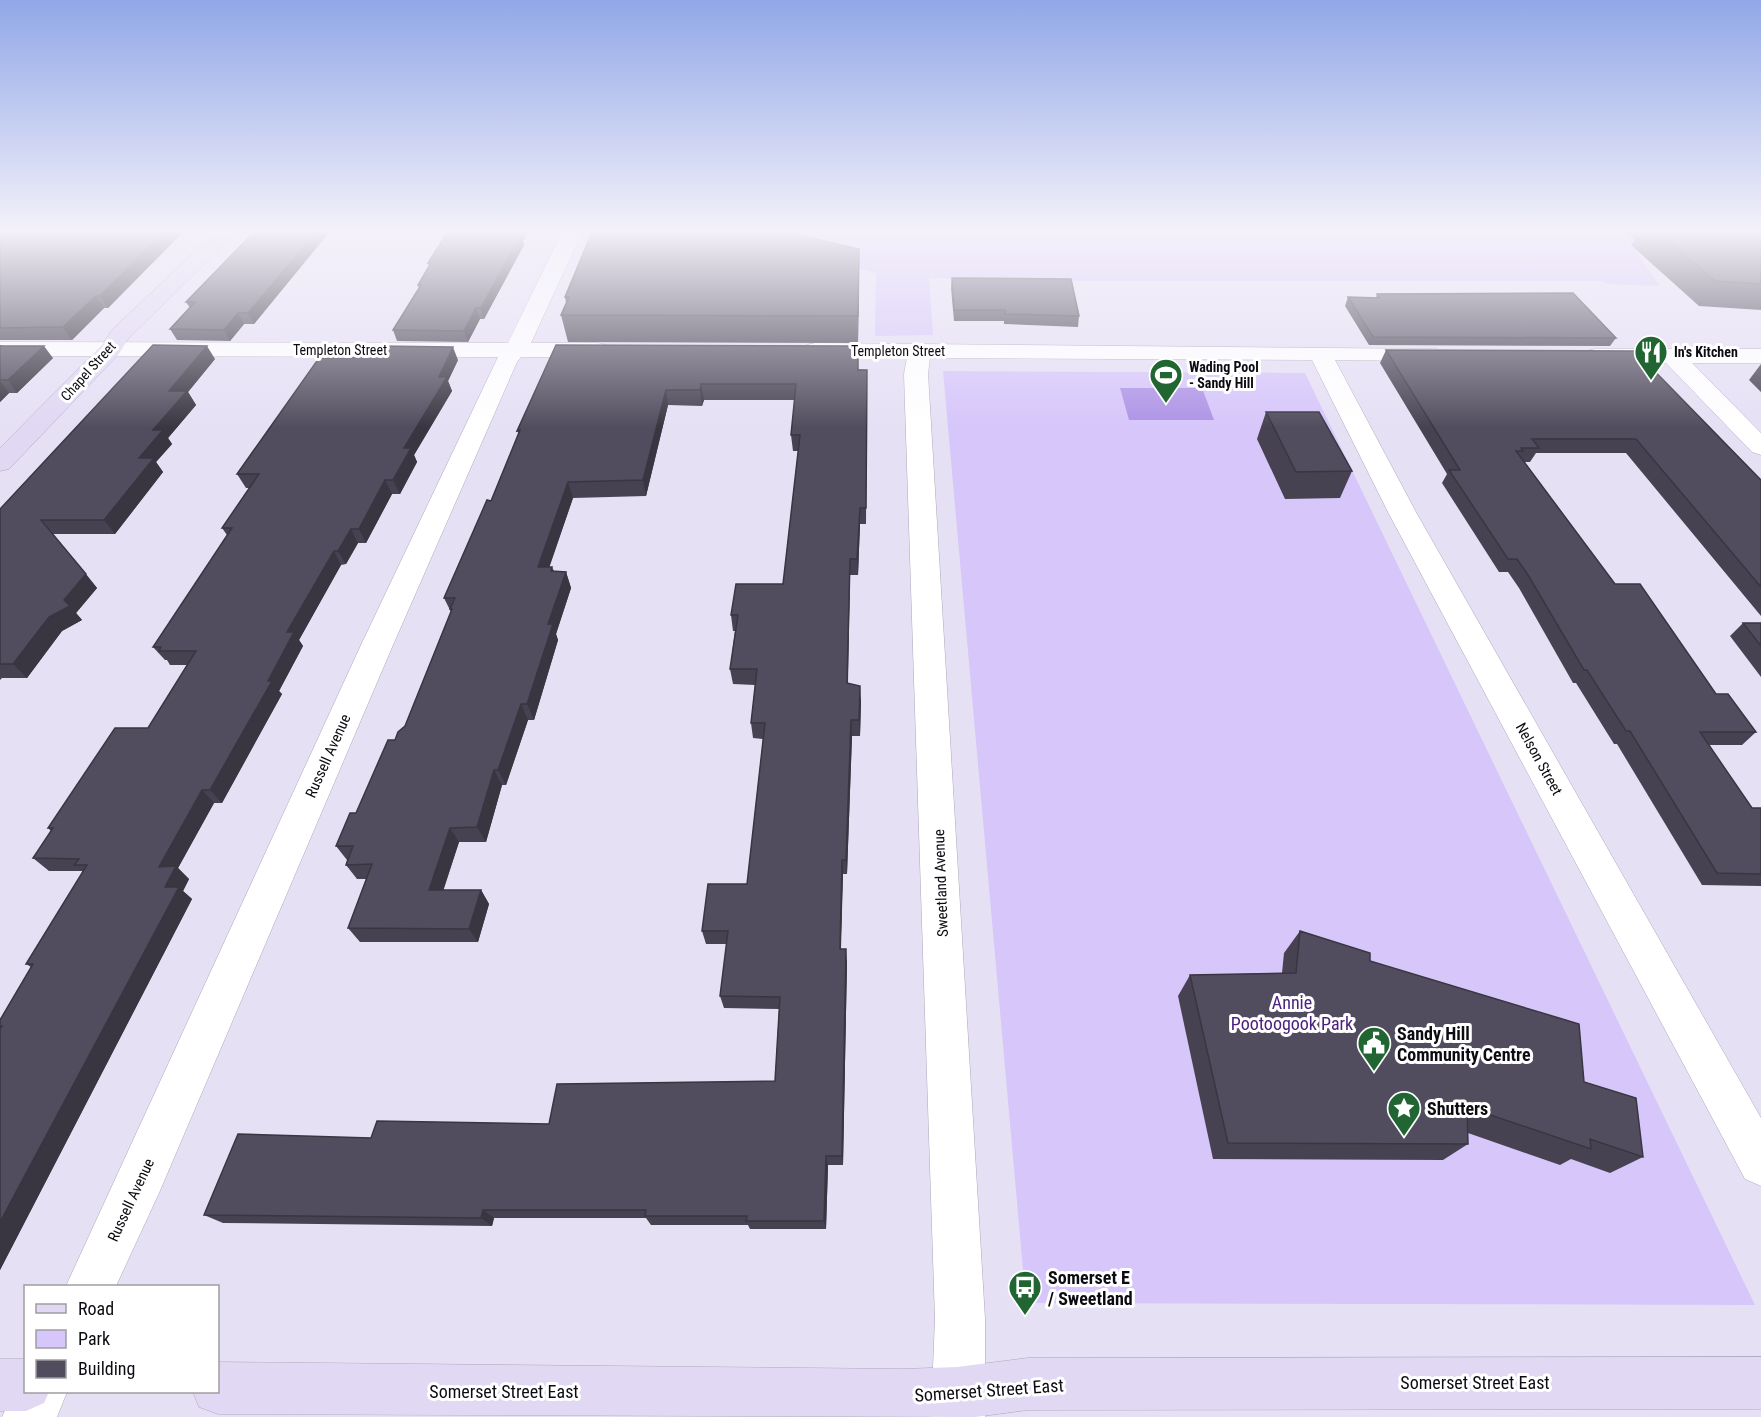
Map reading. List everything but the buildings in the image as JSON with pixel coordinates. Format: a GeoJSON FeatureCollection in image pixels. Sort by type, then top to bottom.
{"type":"FeatureCollection","features":[{"type":"Feature","properties":{"kind":"street","name":"Chapel Street"},"geometry":{"type":"LineString","coordinates":[[0,463],[110,350],[120,335],[160,296]]}},
{"type":"Feature","properties":{"kind":"street","name":"Russell Avenue"},"geometry":{"type":"LineString","coordinates":[[92,1285],[143,1177],[506,362],[529,326],[543,296]]}},
{"type":"Feature","properties":{"kind":"street","name":"Templeton Street"},"geometry":{"type":"LineString","coordinates":[[0,349],[625,350]]}},
{"type":"Feature","properties":{"kind":"street","name":"Templeton Street"},"geometry":{"type":"LineString","coordinates":[[792,350],[1452,354]]}},
{"type":"Feature","properties":{"kind":"street","name":"Sweetland Avenue"},"geometry":{"type":"LineString","coordinates":[[920,351],[916,374],[960,1319],[958,1405]]}},
{"type":"Feature","properties":{"kind":"street","name":"Nelson Street"},"geometry":{"type":"LineString","coordinates":[[1320,353],[1409,525],[1761,1163]]}},
{"type":"Feature","properties":{"kind":"street"},"geometry":{"type":"LineString","coordinates":[[1569,356],[1761,356]]}},
{"type":"Feature","properties":{"kind":"street"},"geometry":{"type":"LineString","coordinates":[[1672,356],[1761,447]]}},
{"type":"Feature","properties":{"kind":"street","name":"Somerset Street East"},"geometry":{"type":"LineString","coordinates":[[219,1388],[903,1395],[958,1405],[1040,1384],[1761,1383]]}},
{"type":"Feature","properties":{"kind":"street"},"geometry":{"type":"LineString","coordinates":[[0,1385],[24,1385]]}},
{"type":"Feature","properties":{"kind":"street"},"geometry":{"type":"LineString","coordinates":[[29,1417],[41,1393]]}},
{"type":"Feature","properties":{"kind":"green space"},"geometry":{"type":"Polygon","coordinates":[[[876,296],[930,296],[933,335],[875,336],[876,296]]]}},
{"type":"Feature","properties":{"kind":"green space","name":"Annie Pootoogook Park"},"geometry":{"type":"Polygon","coordinates":[[[943,371],[1305,373],[1755,1305],[1026,1303],[943,371]]]}},
{"type":"Feature","properties":{"kind":"shaded area","name":"Wading Pool - Sandy Hill"},"geometry":{"type":"Polygon","coordinates":[[[1120,388],[1202,388],[1214,420],[1129,420],[1120,388]]]}},
{"type":"Feature","properties":{"kind":"place","name":"In's Kitchen"},"geometry":{"type":"Point","coordinates":[1651,381]}},
{"type":"Feature","properties":{"kind":"place","name":"Wading Pool - Sandy Hill"},"geometry":{"type":"Point","coordinates":[1166,404]}},
{"type":"Feature","properties":{"kind":"place","name":"Sandy Hill Community Centre"},"geometry":{"type":"Point","coordinates":[1374,1072]}},
{"type":"Feature","properties":{"kind":"place","name":"Shutters"},"geometry":{"type":"Point","coordinates":[1404,1137]}},
{"type":"Feature","properties":{"kind":"place","name":"Somerset E / Sweetland"},"geometry":{"type":"Point","coordinates":[1025,1316]}}]}
